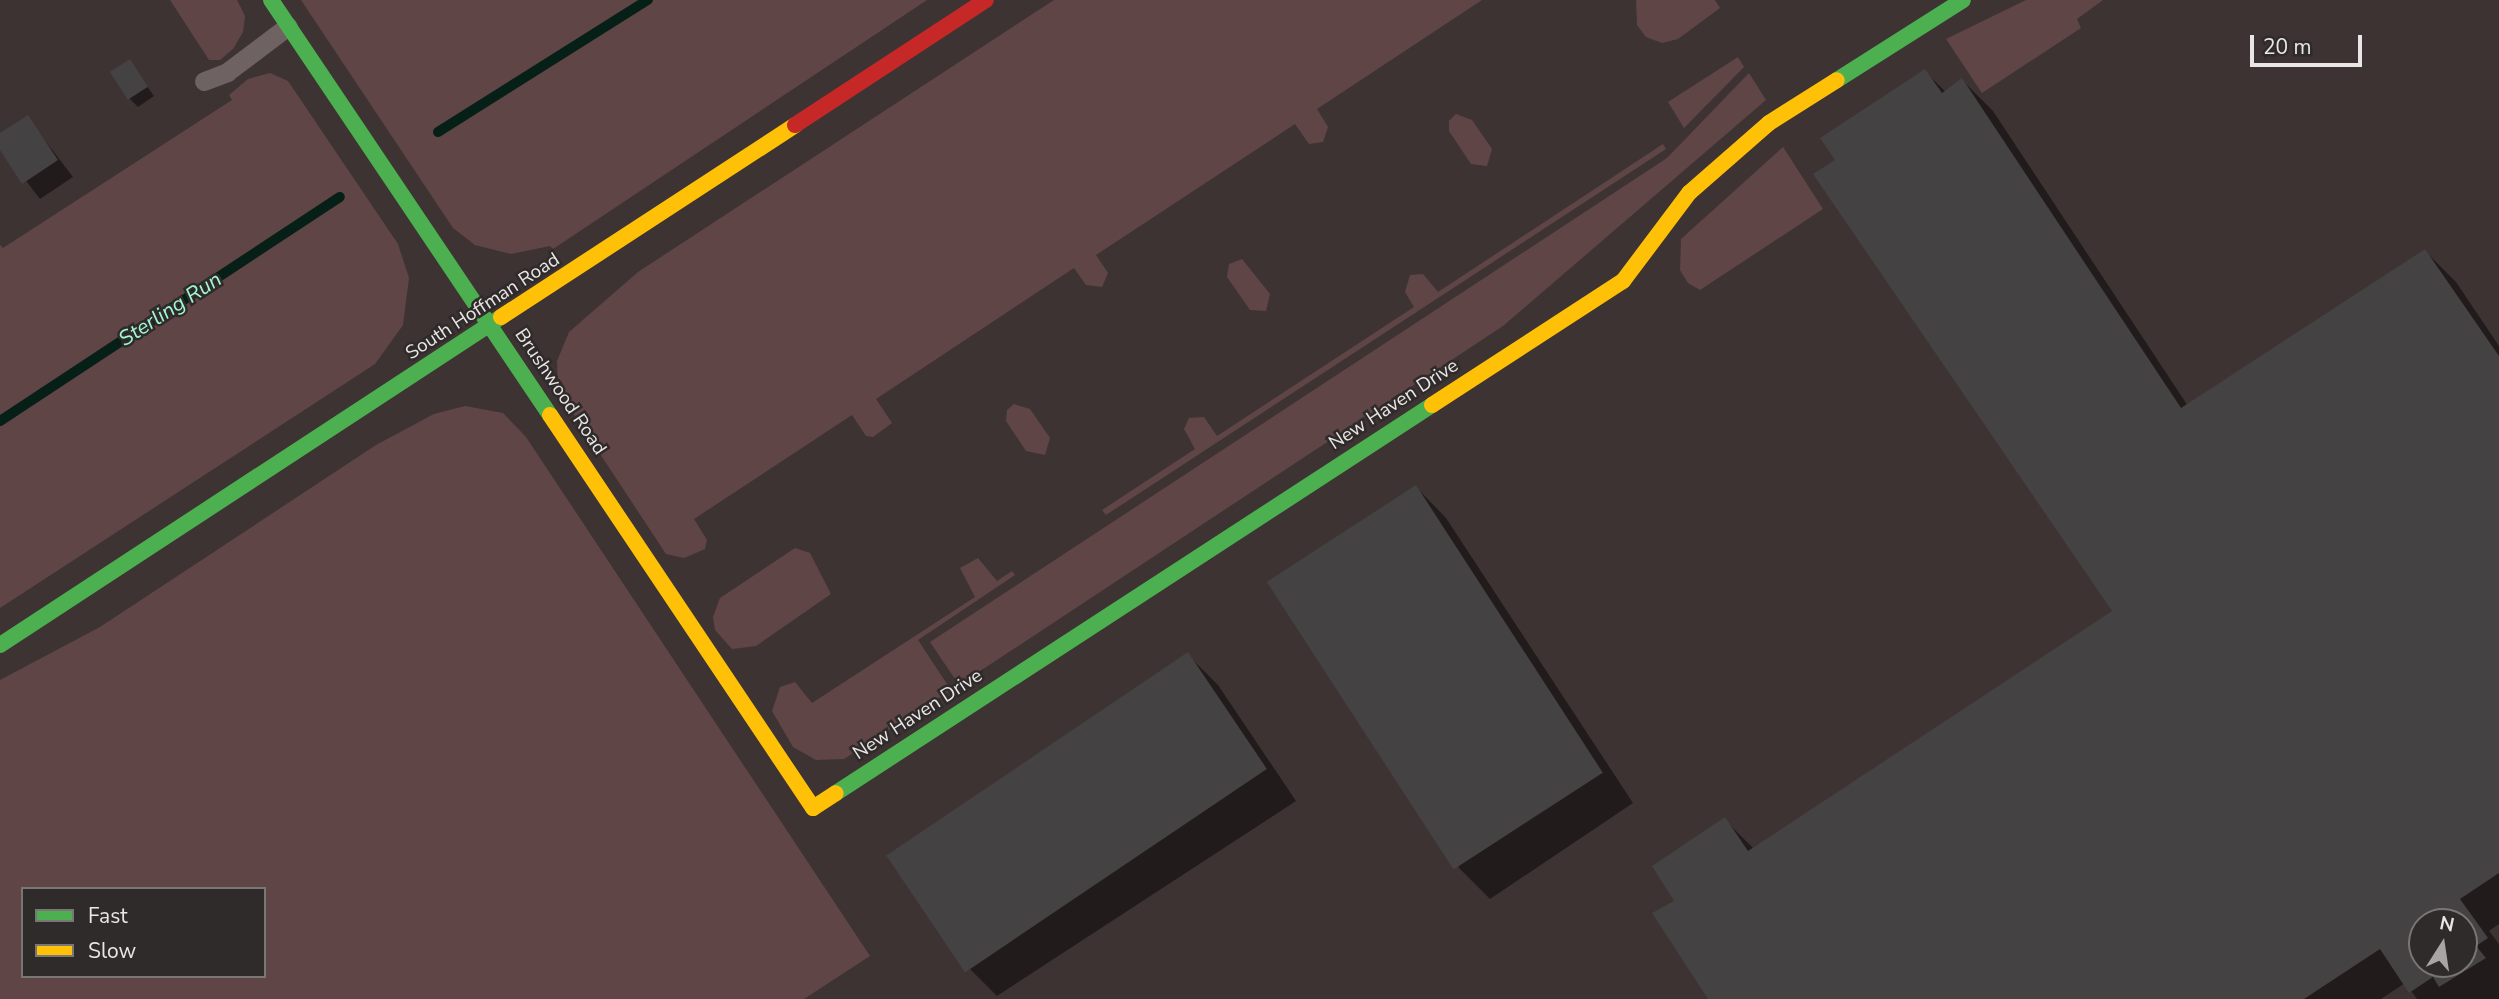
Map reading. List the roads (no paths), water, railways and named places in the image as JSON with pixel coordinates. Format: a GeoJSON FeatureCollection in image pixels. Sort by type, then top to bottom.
{"type":"FeatureCollection","features":[{"type":"Feature","properties":{"kind":"street","name":"Brushwood Road"},"geometry":{"type":"LineString","coordinates":[[271,0],[813,808]]}},
{"type":"Feature","properties":{"kind":"street","name":"South Hoffman Road"},"geometry":{"type":"LineString","coordinates":[[0,645],[986,0]]}},
{"type":"Feature","properties":{"kind":"street","name":"New Haven Drive"},"geometry":{"type":"LineString","coordinates":[[813,808],[1623,281],[1689,193],[1769,123],[1963,0]]}},
{"type":"Feature","properties":{"kind":"lane"},"geometry":{"type":"LineString","coordinates":[[204,81],[227,72],[288,26]]}},
{"type":"Feature","properties":{"kind":"waterway","name":"Sterling Run"},"geometry":{"type":"LineString","coordinates":[[438,132],[648,0]]}},
{"type":"Feature","properties":{"kind":"waterway","name":"Sterling Run"},"geometry":{"type":"LineString","coordinates":[[0,421],[340,197]]}}]}
